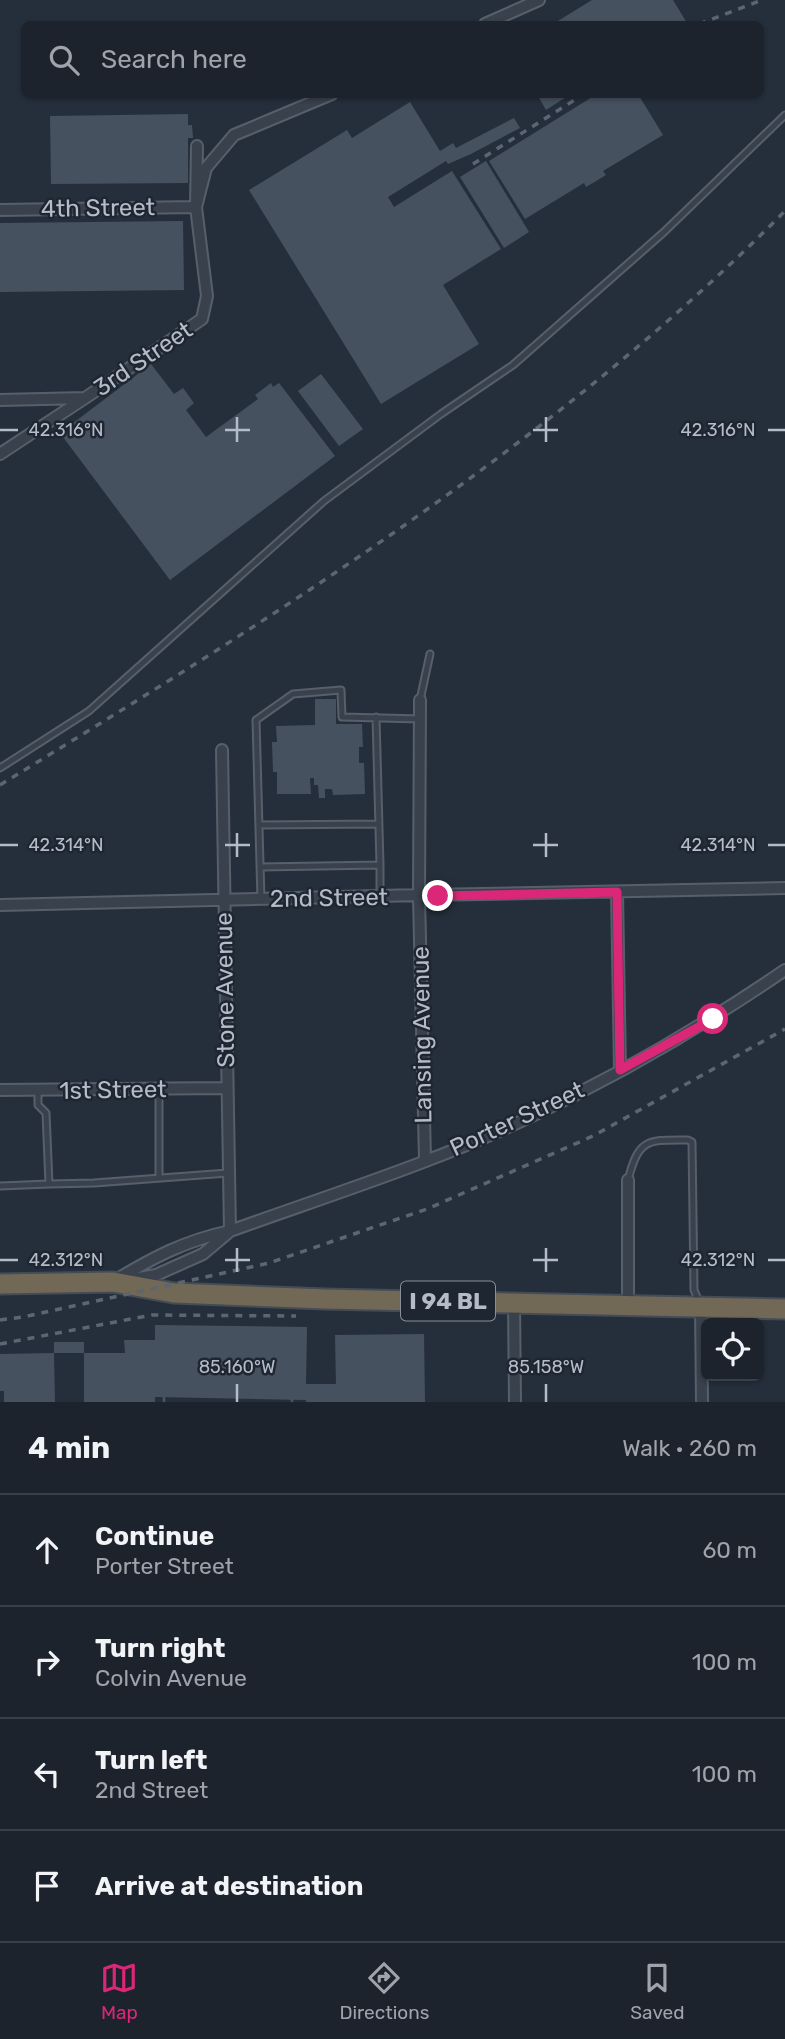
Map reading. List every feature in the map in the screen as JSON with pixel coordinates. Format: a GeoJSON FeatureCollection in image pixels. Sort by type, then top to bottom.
{"type":"FeatureCollection","features":[{"type":"Feature","properties":{"kind":"highway","name":"I 94 BL"},"geometry":{"type":"LineString","coordinates":[[0,1283],[113,1282],[174,1293],[325,1299],[785,1309]]}},
{"type":"Feature","properties":{"kind":"street"},"geometry":{"type":"LineString","coordinates":[[492,21],[539,0]]}},
{"type":"Feature","properties":{"kind":"street"},"geometry":{"type":"LineString","coordinates":[[197,207],[206,167],[234,135],[322,98]]}},
{"type":"Feature","properties":{"kind":"street"},"geometry":{"type":"LineString","coordinates":[[197,145],[197,207]]}},
{"type":"Feature","properties":{"kind":"street","name":"4th Street"},"geometry":{"type":"LineString","coordinates":[[0,210],[197,207]]}},
{"type":"Feature","properties":{"kind":"street","name":"3rd Street"},"geometry":{"type":"LineString","coordinates":[[0,400],[85,398],[202,319],[207,296],[197,207]]}},
{"type":"Feature","properties":{"kind":"street"},"geometry":{"type":"LineString","coordinates":[[0,454],[85,398]]}},
{"type":"Feature","properties":{"kind":"street","name":"Lansing Avenue"},"geometry":{"type":"LineString","coordinates":[[421,700],[419,897],[425,1160]]}},
{"type":"Feature","properties":{"kind":"street","name":"Stone Avenue"},"geometry":{"type":"LineString","coordinates":[[222,750],[230,1231]]}},
{"type":"Feature","properties":{"kind":"street","name":"2nd Street"},"geometry":{"type":"LineString","coordinates":[[0,905],[785,888]]}},
{"type":"Feature","properties":{"kind":"street"},"geometry":{"type":"LineString","coordinates":[[617,892],[620,1070]]}},
{"type":"Feature","properties":{"kind":"street","name":"Porter Street"},"geometry":{"type":"LineString","coordinates":[[113,1282],[150,1260],[197,1238],[230,1231],[425,1160],[527,1118],[713,1019],[785,971]]}},
{"type":"Feature","properties":{"kind":"street","name":"1st Street"},"geometry":{"type":"LineString","coordinates":[[0,1090],[226,1088]]}},
{"type":"Feature","properties":{"kind":"street"},"geometry":{"type":"LineString","coordinates":[[628,1180],[628,1305]]}},
{"type":"Feature","properties":{"kind":"street","name":"Porter Street"},"geometry":{"type":"LineString","coordinates":[[113,1282],[156,1275],[208,1251],[230,1231]]}},
{"type":"Feature","properties":{"kind":"street"},"geometry":{"type":"LineString","coordinates":[[514,1302],[515,1402]]}},
{"type":"Feature","properties":{"kind":"street"},"geometry":{"type":"LineString","coordinates":[[701,1307],[702,1402]]}},
{"type":"Feature","properties":{"kind":"lane"},"geometry":{"type":"LineString","coordinates":[[0,768],[89,711],[324,501],[421,428],[513,365],[664,232],[785,115]]}},
{"type":"Feature","properties":{"kind":"lane"},"geometry":{"type":"LineString","coordinates":[[421,700],[430,654]]}},
{"type":"Feature","properties":{"kind":"lane"},"geometry":{"type":"LineString","coordinates":[[261,900],[256,720],[293,694],[341,690],[342,717],[421,719]]}},
{"type":"Feature","properties":{"kind":"lane"},"geometry":{"type":"LineString","coordinates":[[376,717],[380,898]]}},
{"type":"Feature","properties":{"kind":"lane"},"geometry":{"type":"LineString","coordinates":[[260,825],[378,824]]}},
{"type":"Feature","properties":{"kind":"lane"},"geometry":{"type":"LineString","coordinates":[[260,867],[380,865]]}},
{"type":"Feature","properties":{"kind":"lane"},"geometry":{"type":"LineString","coordinates":[[159,1090],[159,1178]]}},
{"type":"Feature","properties":{"kind":"lane"},"geometry":{"type":"LineString","coordinates":[[38,1091],[38,1105],[47,1116],[49,1184]]}},
{"type":"Feature","properties":{"kind":"lane"},"geometry":{"type":"LineString","coordinates":[[628,1180],[634,1157],[644,1145],[658,1140],[692,1142],[694,1290],[701,1307]]}},
{"type":"Feature","properties":{"kind":"lane"},"geometry":{"type":"LineString","coordinates":[[0,1186],[94,1183],[228,1173]]}},
{"type":"Feature","properties":{"kind":"building"},"geometry":{"type":"Polygon","coordinates":[[[592,0],[673,0],[686,21],[558,21],[592,0]]]}},
{"type":"Feature","properties":{"kind":"building"},"geometry":{"type":"Polygon","coordinates":[[[539,98],[565,98],[546,110],[539,98]]]}},
{"type":"Feature","properties":{"kind":"building"},"geometry":{"type":"Polygon","coordinates":[[[591,98],[640,98],[663,135],[603,171],[606,175],[586,187],[584,183],[525,219],[489,161],[591,98]]]}},
{"type":"Feature","properties":{"kind":"building"},"geometry":{"type":"Polygon","coordinates":[[[410,102],[440,151],[453,143],[456,148],[514,118],[520,128],[471,154],[448,164],[446,161],[388,197],[394,207],[452,171],[501,249],[443,285],[479,344],[381,404],[249,190],[347,130],[352,138],[410,102]]]}},
{"type":"Feature","properties":{"kind":"building"},"geometry":{"type":"Polygon","coordinates":[[[188,114],[188,125],[192,125],[193,138],[188,138],[188,183],[51,184],[50,116],[188,114]]]}},
{"type":"Feature","properties":{"kind":"building"},"geometry":{"type":"Polygon","coordinates":[[[486,161],[529,232],[504,248],[460,177],[486,161]]]}},
{"type":"Feature","properties":{"kind":"building"},"geometry":{"type":"Polygon","coordinates":[[[183,221],[184,290],[0,292],[0,223],[183,221]]]}},
{"type":"Feature","properties":{"kind":"building"},"geometry":{"type":"Polygon","coordinates":[[[151,364],[174,394],[183,388],[194,403],[186,410],[206,437],[258,399],[255,395],[271,383],[273,387],[279,383],[335,456],[170,580],[60,433],[151,364]]]}},
{"type":"Feature","properties":{"kind":"building"},"geometry":{"type":"Polygon","coordinates":[[[321,374],[363,429],[339,446],[298,391],[321,374]]]}},
{"type":"Feature","properties":{"kind":"building"},"geometry":{"type":"Polygon","coordinates":[[[315,699],[336,699],[336,724],[362,724],[363,747],[359,747],[359,763],[364,763],[365,794],[333,795],[332,789],[325,789],[325,798],[319,798],[318,785],[314,785],[314,778],[310,778],[311,794],[277,794],[277,772],[273,772],[272,742],[277,742],[276,726],[315,725],[315,699]]]}},
{"type":"Feature","properties":{"kind":"building"},"geometry":{"type":"Polygon","coordinates":[[[155,1325],[307,1327],[306,1384],[336,1384],[335,1335],[424,1334],[425,1402],[306,1402],[155,1397],[155,1402],[84,1402],[84,1353],[125,1353],[124,1340],[155,1340],[155,1325]]]}},
{"type":"Feature","properties":{"kind":"building"},"geometry":{"type":"Polygon","coordinates":[[[54,1342],[84,1342],[84,1353],[54,1353],[54,1342]]]}},
{"type":"Feature","properties":{"kind":"building"},"geometry":{"type":"Polygon","coordinates":[[[54,1353],[55,1402],[4,1402],[4,1391],[0,1391],[0,1354],[54,1353]]]}},
{"type":"Feature","properties":{"kind":"railway"},"geometry":{"type":"LineString","coordinates":[[707,21],[762,0]]}},
{"type":"Feature","properties":{"kind":"railway"},"geometry":{"type":"LineString","coordinates":[[473,164],[578,98]]}},
{"type":"Feature","properties":{"kind":"railway"},"geometry":{"type":"LineString","coordinates":[[0,785],[309,590],[509,450],[605,374],[697,295],[785,211]]}},
{"type":"Feature","properties":{"kind":"railway"},"geometry":{"type":"LineString","coordinates":[[0,1320],[269,1263],[427,1209],[593,1136],[785,1029]]}},
{"type":"Feature","properties":{"kind":"railway"},"geometry":{"type":"LineString","coordinates":[[0,1344],[152,1315],[296,1316]]}},
{"type":"Feature","properties":{"kind":"route"},"geometry":{"type":"LineString","coordinates":[[438,896],[617,892],[620,1070],[713,1019]]}}]}
